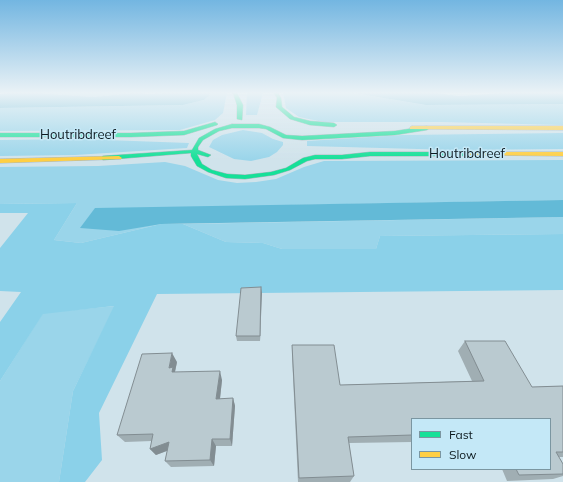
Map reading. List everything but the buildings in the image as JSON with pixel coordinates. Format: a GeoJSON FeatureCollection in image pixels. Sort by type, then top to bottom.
{"type":"FeatureCollection","features":[{"type":"Feature","properties":{"kind":"main road"},"geometry":{"type":"LineString","coordinates":[[289,115],[292,118],[317,124],[346,125]]}},
{"type":"Feature","properties":{"kind":"main road"},"geometry":{"type":"LineString","coordinates":[[228,122],[240,119],[266,119],[282,126],[295,146]]}},
{"type":"Feature","properties":{"kind":"main road"},"geometry":{"type":"LineString","coordinates":[[228,122],[268,128],[295,146]]}},
{"type":"Feature","properties":{"kind":"main road","name":"Houtribdreef"},"geometry":{"type":"LineString","coordinates":[[0,135],[131,135],[204,132],[228,122]]}},
{"type":"Feature","properties":{"kind":"main road"},"geometry":{"type":"LineString","coordinates":[[388,124],[427,128]]}},
{"type":"Feature","properties":{"kind":"main road","name":"Houtribdreef"},"geometry":{"type":"LineString","coordinates":[[563,128],[427,128],[314,132],[295,146],[316,157],[342,157],[370,154],[563,154]]}},
{"type":"Feature","properties":{"kind":"main road"},"geometry":{"type":"LineString","coordinates":[[204,132],[194,151],[196,161],[204,168],[218,174],[244,177],[263,176],[280,172],[295,146]]}},
{"type":"Feature","properties":{"kind":"main road"},"geometry":{"type":"LineString","coordinates":[[194,151],[213,159]]}},
{"type":"Feature","properties":{"kind":"main road","name":"Houtribdreef"},"geometry":{"type":"LineString","coordinates":[[103,158],[150,153],[194,151]]}},
{"type":"Feature","properties":{"kind":"main road","name":"Houtribdreef"},"geometry":{"type":"LineString","coordinates":[[0,161],[103,158],[175,158],[196,161]]}},
{"type":"Feature","properties":{"kind":"main road"},"geometry":{"type":"LineString","coordinates":[[231,167],[248,168],[273,164]]}},
{"type":"Feature","properties":{"kind":"shaded area"},"geometry":{"type":"Polygon","coordinates":[[[0,115],[220,115],[215,120],[180,130],[0,131],[0,115]]]}},
{"type":"Feature","properties":{"kind":"shaded area"},"geometry":{"type":"Polygon","coordinates":[[[297,115],[563,115],[563,125],[441,122],[323,122],[297,115]]]}},
{"type":"Feature","properties":{"kind":"shaded area"},"geometry":{"type":"Polygon","coordinates":[[[243,130],[262,133],[283,142],[283,145],[277,152],[269,157],[251,161],[234,159],[209,147],[213,140],[222,135],[243,130]]]}},
{"type":"Feature","properties":{"kind":"shaded area"},"geometry":{"type":"Polygon","coordinates":[[[563,133],[563,149],[455,150],[307,146],[307,141],[402,135],[563,133]]]}},
{"type":"Feature","properties":{"kind":"shaded area"},"geometry":{"type":"Polygon","coordinates":[[[79,139],[189,143],[187,148],[75,155],[0,156],[0,140],[79,139]]]}},
{"type":"Feature","properties":{"kind":"shaded area"},"geometry":{"type":"Polygon","coordinates":[[[563,160],[563,200],[291,205],[157,224],[161,224],[81,243],[54,240],[77,203],[0,204],[0,167],[98,166],[165,162],[185,166],[218,180],[237,183],[276,179],[304,167],[324,161],[563,160]]]}},
{"type":"Feature","properties":{"kind":"shaded area"},"geometry":{"type":"Polygon","coordinates":[[[563,200],[563,217],[161,224],[119,231],[80,228],[95,208],[563,200]]]}},
{"type":"Feature","properties":{"kind":"shaded area"},"geometry":{"type":"Polygon","coordinates":[[[77,203],[54,240],[81,243],[161,224],[183,224],[226,242],[263,243],[282,249],[376,249],[380,236],[563,234],[563,290],[157,294],[99,413],[102,460],[85,482],[59,482],[73,391],[114,306],[43,314],[0,381],[0,322],[21,292],[0,291],[0,248],[28,213],[0,213],[0,204],[77,203]]]}},
{"type":"Feature","properties":{"kind":"shaded area"},"geometry":{"type":"Polygon","coordinates":[[[563,217],[563,234],[380,236],[376,249],[282,249],[263,243],[226,242],[183,224],[563,217]]]}},
{"type":"Feature","properties":{"kind":"shaded area"},"geometry":{"type":"Polygon","coordinates":[[[115,306],[73,391],[59,482],[0,482],[0,381],[43,313],[115,306]]]}},
{"type":"Feature","properties":{"kind":"traffic: fast"},"geometry":{"type":"LineString","coordinates":[[289,115],[292,118],[310,123],[334,125]]}},
{"type":"Feature","properties":{"kind":"traffic: fast"},"geometry":{"type":"LineString","coordinates":[[0,135],[131,135],[184,133],[215,124]]}},
{"type":"Feature","properties":{"kind":"traffic: fast"},"geometry":{"type":"LineString","coordinates":[[427,128],[395,133],[302,138],[285,137],[268,128],[259,126],[232,126],[217,130],[201,139],[195,147],[194,156],[199,165],[210,171],[226,176],[245,177],[272,174],[288,169],[305,159],[315,157],[342,157],[370,154],[468,154]]}},
{"type":"Feature","properties":{"kind":"traffic: fast"},"geometry":{"type":"LineString","coordinates":[[103,158],[186,151],[199,152],[208,155]]}},
{"type":"Feature","properties":{"kind":"traffic: slow"},"geometry":{"type":"LineString","coordinates":[[412,128],[563,128]]}},
{"type":"Feature","properties":{"kind":"traffic: slow"},"geometry":{"type":"LineString","coordinates":[[468,154],[563,154]]}},
{"type":"Feature","properties":{"kind":"traffic: slow"},"geometry":{"type":"LineString","coordinates":[[0,161],[119,158]]}}]}
